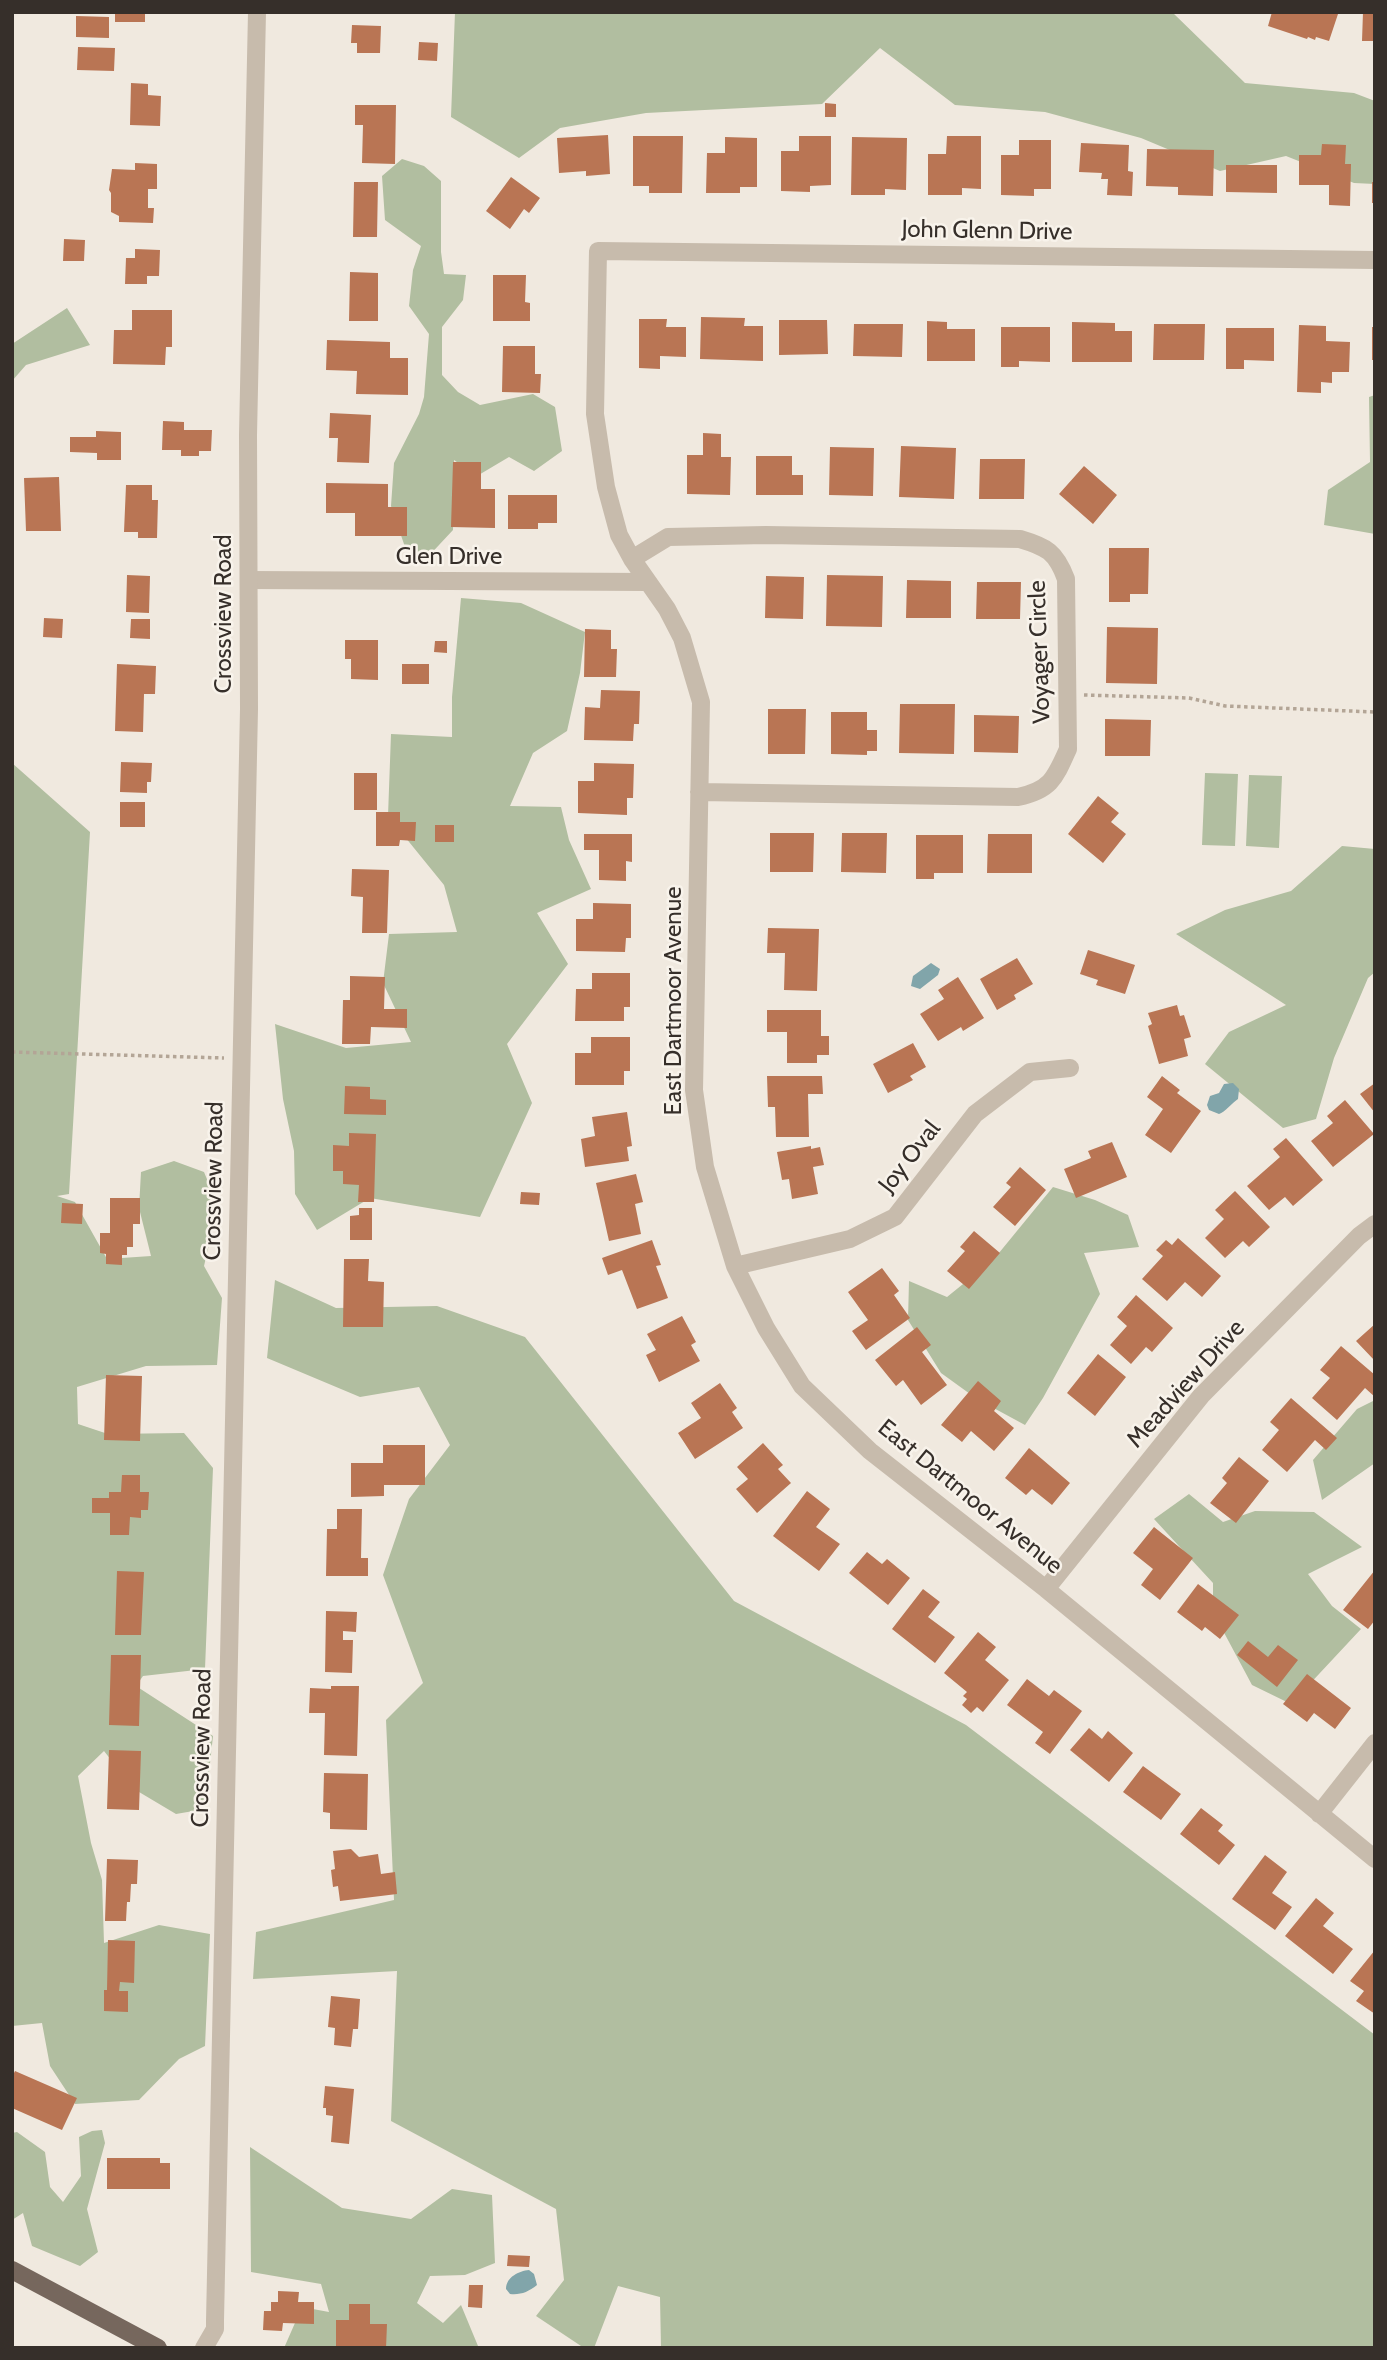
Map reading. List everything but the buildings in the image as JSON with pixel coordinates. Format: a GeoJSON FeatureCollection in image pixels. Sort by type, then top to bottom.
{"type":"FeatureCollection","features":[{"type":"Feature","properties":{"kind":"main road"},"geometry":{"type":"LineString","coordinates":[[12,2270],[158,2348]]}},
{"type":"Feature","properties":{"kind":"street","name":"Crossview Road"},"geometry":{"type":"LineString","coordinates":[[204,2348],[215,2329],[241,1058],[249,580],[248,435],[257,12]]}},
{"type":"Feature","properties":{"kind":"street","name":"John Glenn Drive"},"geometry":{"type":"LineString","coordinates":[[598,251],[1375,260]]}},
{"type":"Feature","properties":{"kind":"street","name":"East Dartmoor Avenue"},"geometry":{"type":"LineString","coordinates":[[598,251],[595,414],[606,487],[619,535],[632,559],[667,609],[682,638],[701,702],[694,1090],[705,1167],[735,1266],[766,1328],[802,1386],[870,1451],[1046,1589],[1375,1859]]}},
{"type":"Feature","properties":{"kind":"street","name":"Voyager Circle"},"geometry":{"type":"LineString","coordinates":[[632,559],[668,537],[766,535],[1020,539],[1042,545],[1059,560],[1066,579],[1068,748],[1057,774],[1039,792],[1018,797],[699,792]]}},
{"type":"Feature","properties":{"kind":"street","name":"Glen Drive"},"geometry":{"type":"LineString","coordinates":[[249,580],[648,582]]}},
{"type":"Feature","properties":{"kind":"street","name":"Joy Oval"},"geometry":{"type":"LineString","coordinates":[[735,1266],[850,1239],[895,1217],[975,1114],[1030,1072],[1070,1068]]}},
{"type":"Feature","properties":{"kind":"street","name":"Meadview Drive"},"geometry":{"type":"LineString","coordinates":[[1046,1589],[1201,1396],[1375,1223]]}},
{"type":"Feature","properties":{"kind":"street"},"geometry":{"type":"LineString","coordinates":[[1319,1814],[1375,1743]]}},
{"type":"Feature","properties":{"kind":"path"},"geometry":{"type":"LineString","coordinates":[[1067,695],[1189,698],[1225,706],[1375,712]]}},
{"type":"Feature","properties":{"kind":"path"},"geometry":{"type":"LineString","coordinates":[[12,1052],[241,1058]]}},
{"type":"Feature","properties":{"kind":"green space"},"geometry":{"type":"Polygon","coordinates":[[[455,12],[1172,12],[1245,83],[1354,93],[1375,101],[1375,184],[1354,183],[1286,156],[1220,171],[1141,138],[1045,112],[955,105],[880,48],[822,104],[646,113],[560,128],[519,158],[451,117],[455,12]]]}},
{"type":"Feature","properties":{"kind":"green space"},"geometry":{"type":"Polygon","coordinates":[[[402,159],[424,166],[441,181],[441,252],[444,274],[466,275],[463,300],[442,327],[442,375],[458,392],[480,405],[533,394],[555,407],[562,451],[534,471],[509,457],[477,476],[454,460],[453,530],[425,560],[405,547],[391,506],[394,463],[419,414],[424,397],[429,334],[409,306],[413,270],[421,246],[385,220],[382,176],[402,159]]]}},
{"type":"Feature","properties":{"kind":"green space"},"geometry":{"type":"Polygon","coordinates":[[[67,308],[90,345],[26,365],[12,381],[12,344],[67,308]]]}},
{"type":"Feature","properties":{"kind":"green space"},"geometry":{"type":"Polygon","coordinates":[[[1375,395],[1375,534],[1324,525],[1328,490],[1370,462],[1369,397],[1375,395]]]}},
{"type":"Feature","properties":{"kind":"green space"},"geometry":{"type":"Polygon","coordinates":[[[461,598],[521,603],[585,632],[580,673],[567,731],[533,753],[510,806],[561,807],[569,840],[591,889],[537,913],[568,964],[507,1044],[532,1103],[480,1217],[370,1198],[317,1230],[295,1194],[294,1151],[283,1099],[275,1024],[346,1048],[411,1042],[383,983],[389,934],[457,932],[444,885],[388,816],[391,734],[452,737],[452,697],[461,598]]]}},
{"type":"Feature","properties":{"kind":"green space"},"geometry":{"type":"Polygon","coordinates":[[[12,763],[90,832],[69,1194],[57,1196],[75,1202],[107,1259],[151,1256],[139,1208],[141,1172],[174,1161],[204,1172],[218,1206],[204,1266],[222,1298],[217,1365],[146,1366],[77,1387],[78,1424],[108,1434],[184,1433],[213,1468],[205,1669],[143,1676],[136,1686],[213,1736],[205,1809],[176,1814],[134,1789],[104,1751],[78,1776],[91,1843],[102,1880],[104,1943],[159,1925],[210,1934],[205,2046],[179,2059],[139,2100],[75,2104],[50,2066],[42,2023],[12,2026],[12,763]]]}},
{"type":"Feature","properties":{"kind":"green space"},"geometry":{"type":"Polygon","coordinates":[[[1205,773],[1238,774],[1235,846],[1202,845],[1205,773]]]}},
{"type":"Feature","properties":{"kind":"green space"},"geometry":{"type":"Polygon","coordinates":[[[1249,775],[1282,776],[1279,848],[1246,846],[1249,775]]]}},
{"type":"Feature","properties":{"kind":"green space"},"geometry":{"type":"Polygon","coordinates":[[[1342,846],[1375,849],[1375,972],[1368,978],[1334,1058],[1316,1119],[1283,1128],[1205,1064],[1229,1032],[1286,1005],[1176,934],[1225,910],[1291,891],[1342,846]]]}},
{"type":"Feature","properties":{"kind":"green space"},"geometry":{"type":"Polygon","coordinates":[[[1053,1187],[1095,1200],[1128,1215],[1139,1247],[1084,1253],[1100,1294],[1043,1398],[1025,1425],[977,1399],[941,1373],[908,1320],[909,1281],[947,1297],[994,1259],[1053,1187]]]}},
{"type":"Feature","properties":{"kind":"green space"},"geometry":{"type":"Polygon","coordinates":[[[275,1280],[336,1308],[437,1306],[525,1337],[734,1601],[966,1725],[1375,2035],[1375,2348],[661,2348],[660,2297],[618,2286],[594,2348],[584,2348],[536,2316],[564,2280],[556,2209],[391,2121],[397,1971],[253,1979],[256,1932],[394,1900],[386,1720],[423,1683],[383,1575],[409,1499],[450,1445],[419,1387],[360,1397],[267,1358],[275,1280]]]}},
{"type":"Feature","properties":{"kind":"green space"},"geometry":{"type":"Polygon","coordinates":[[[1375,1400],[1375,1463],[1322,1500],[1313,1460],[1357,1409],[1375,1400]]]}},
{"type":"Feature","properties":{"kind":"green space"},"geometry":{"type":"Polygon","coordinates":[[[1189,1494],[1223,1522],[1255,1511],[1314,1512],[1362,1547],[1308,1574],[1332,1606],[1361,1629],[1291,1704],[1252,1685],[1213,1612],[1213,1583],[1154,1519],[1189,1494]]]}},
{"type":"Feature","properties":{"kind":"green space"},"geometry":{"type":"Polygon","coordinates":[[[102,2130],[105,2143],[87,2209],[98,2252],[80,2266],[32,2246],[23,2213],[12,2220],[12,2133],[17,2132],[45,2152],[50,2187],[63,2202],[81,2176],[79,2137],[102,2130]]]}},
{"type":"Feature","properties":{"kind":"green space"},"geometry":{"type":"Polygon","coordinates":[[[250,2147],[342,2208],[411,2219],[452,2189],[492,2195],[495,2263],[465,2275],[430,2276],[417,2303],[443,2323],[461,2305],[478,2346],[284,2348],[302,2307],[329,2312],[321,2284],[251,2272],[250,2147]]]}},
{"type":"Feature","properties":{"kind":"water"},"geometry":{"type":"Polygon","coordinates":[[[931,963],[940,969],[938,975],[920,989],[911,986],[913,976],[931,963]]]}},
{"type":"Feature","properties":{"kind":"water"},"geometry":{"type":"Polygon","coordinates":[[[1233,1083],[1239,1089],[1238,1099],[1219,1114],[1209,1110],[1207,1105],[1210,1096],[1219,1093],[1224,1084],[1233,1083]]]}},
{"type":"Feature","properties":{"kind":"water"},"geometry":{"type":"Polygon","coordinates":[[[529,2270],[534,2274],[537,2285],[531,2290],[510,2294],[506,2289],[511,2278],[517,2273],[529,2270]]]}}]}
